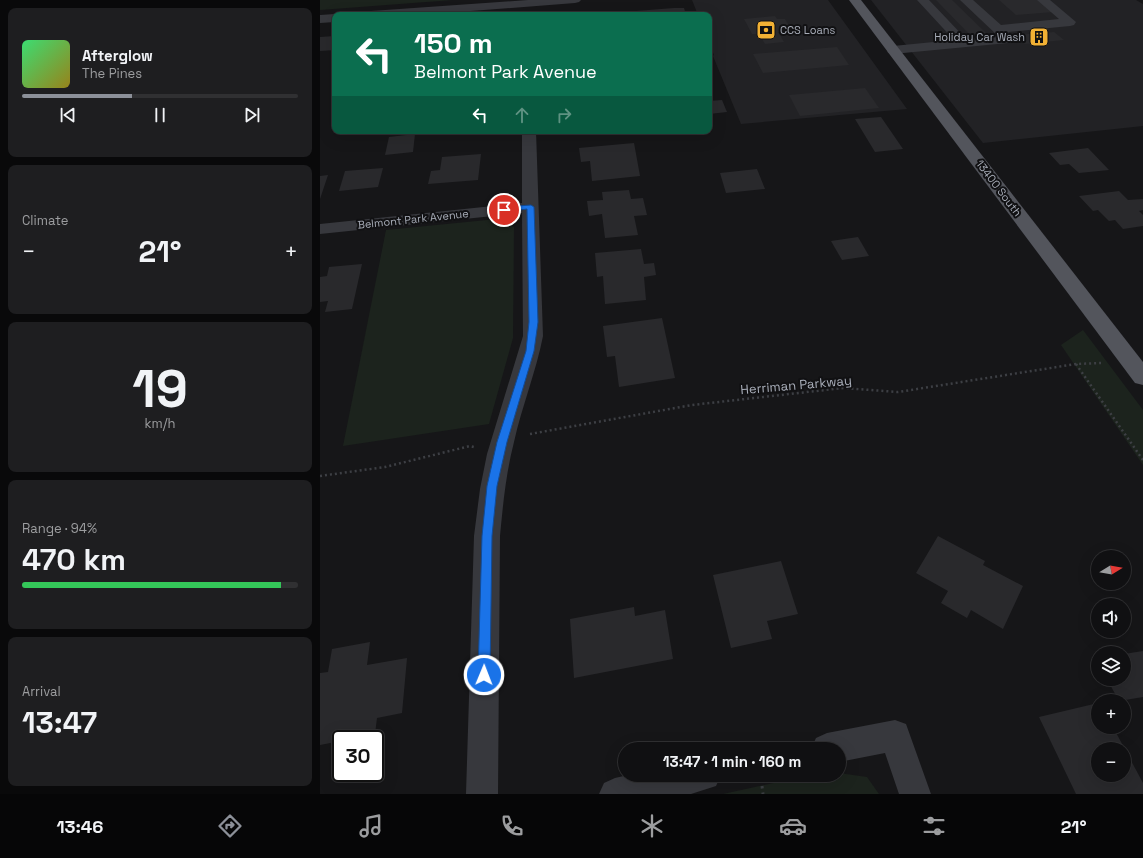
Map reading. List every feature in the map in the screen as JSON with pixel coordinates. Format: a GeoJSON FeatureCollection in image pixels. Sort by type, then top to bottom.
{"type":"FeatureCollection","features":[{"type":"Feature","properties":{"kind":"main road","name":"13400 South"},"geometry":{"type":"LineString","coordinates":[[855,0],[1143,377]]}},
{"type":"Feature","properties":{"kind":"street"},"geometry":{"type":"LineString","coordinates":[[448,12],[526,9],[574,0]]}},
{"type":"Feature","properties":{"kind":"street"},"geometry":{"type":"LineString","coordinates":[[923,0],[963,43]]}},
{"type":"Feature","properties":{"kind":"street"},"geometry":{"type":"LineString","coordinates":[[893,50],[1014,39],[998,29],[966,0]]}},
{"type":"Feature","properties":{"kind":"street"},"geometry":{"type":"LineString","coordinates":[[1043,0],[1080,30]]}},
{"type":"Feature","properties":{"kind":"street"},"geometry":{"type":"LineString","coordinates":[[320,19],[332,18]]}},
{"type":"Feature","properties":{"kind":"street"},"geometry":{"type":"LineString","coordinates":[[998,29],[1070,22]]}},
{"type":"Feature","properties":{"kind":"street"},"geometry":{"type":"LineString","coordinates":[[482,794],[487,530],[497,463],[527,363],[533,336],[529,134]]}},
{"type":"Feature","properties":{"kind":"street","name":"Belmont Park Avenue"},"geometry":{"type":"LineString","coordinates":[[320,229],[531,207]]}},
{"type":"Feature","properties":{"kind":"street"},"geometry":{"type":"LineString","coordinates":[[846,745],[895,734],[915,794]]}},
{"type":"Feature","properties":{"kind":"street"},"geometry":{"type":"LineString","coordinates":[[615,794],[672,782]]}},
{"type":"Feature","properties":{"kind":"path","name":"Herriman Parkway"},"geometry":{"type":"LineString","coordinates":[[527,434],[692,406],[843,388],[898,392],[1076,364],[1101,363]]}},
{"type":"Feature","properties":{"kind":"path"},"geometry":{"type":"LineString","coordinates":[[1076,364],[1143,460]]}},
{"type":"Feature","properties":{"kind":"path"},"geometry":{"type":"LineString","coordinates":[[320,476],[385,467],[470,446],[479,448]]}},
{"type":"Feature","properties":{"kind":"path"},"geometry":{"type":"LineString","coordinates":[[762,786],[763,794]]}},
{"type":"Feature","properties":{"kind":"shaded area"},"geometry":{"type":"Polygon","coordinates":[[[320,0],[453,0],[320,10],[320,0]]]}},
{"type":"Feature","properties":{"kind":"shaded area"},"geometry":{"type":"Polygon","coordinates":[[[692,0],[828,0],[907,109],[741,124],[713,56],[712,12],[697,12],[692,0]]]}},
{"type":"Feature","properties":{"kind":"shaded area"},"geometry":{"type":"Polygon","coordinates":[[[871,0],[1136,0],[1143,4],[1143,126],[983,143],[871,0]]]}},
{"type":"Feature","properties":{"kind":"shaded area"},"geometry":{"type":"Polygon","coordinates":[[[497,219],[514,227],[513,338],[489,424],[343,446],[386,230],[497,219]]]}},
{"type":"Feature","properties":{"kind":"shaded area"},"geometry":{"type":"Polygon","coordinates":[[[1083,330],[1143,410],[1143,465],[1061,345],[1083,330]]]}},
{"type":"Feature","properties":{"kind":"shaded area"},"geometry":{"type":"Polygon","coordinates":[[[846,774],[867,777],[879,794],[723,794],[778,782],[846,782],[846,774]]]}},
{"type":"Feature","properties":{"kind":"building"},"geometry":{"type":"Polygon","coordinates":[[[936,0],[952,0],[988,35],[971,36],[936,0]]]}},
{"type":"Feature","properties":{"kind":"building"},"geometry":{"type":"Polygon","coordinates":[[[999,0],[1039,0],[1054,12],[1016,15],[999,0]]]}},
{"type":"Feature","properties":{"kind":"building"},"geometry":{"type":"Polygon","coordinates":[[[684,8],[685,12],[636,12],[684,8]]]}},
{"type":"Feature","properties":{"kind":"building","name":"CCS Loans"},"geometry":{"type":"Polygon","coordinates":[[[775,16],[777,19],[785,19],[790,27],[781,28],[783,32],[778,32],[784,42],[765,44],[759,34],[752,34],[744,19],[775,16]]]}},
{"type":"Feature","properties":{"kind":"building","name":"Holiday Car Wash"},"geometry":{"type":"Polygon","coordinates":[[[1054,32],[1064,40],[1025,44],[1016,35],[1054,32]]]}},
{"type":"Feature","properties":{"kind":"building"},"geometry":{"type":"Polygon","coordinates":[[[332,36],[332,50],[320,51],[320,37],[332,36]]]}},
{"type":"Feature","properties":{"kind":"building"},"geometry":{"type":"Polygon","coordinates":[[[837,47],[849,65],[763,73],[753,54],[837,47]]]}},
{"type":"Feature","properties":{"kind":"building"},"geometry":{"type":"Polygon","coordinates":[[[865,88],[879,108],[800,116],[789,95],[865,88]]]}},
{"type":"Feature","properties":{"kind":"building"},"geometry":{"type":"Polygon","coordinates":[[[722,100],[727,112],[712,114],[712,101],[722,100]]]}},
{"type":"Feature","properties":{"kind":"building"},"geometry":{"type":"Polygon","coordinates":[[[881,117],[903,149],[875,152],[855,119],[881,117]]]}},
{"type":"Feature","properties":{"kind":"building"},"geometry":{"type":"Polygon","coordinates":[[[415,134],[413,152],[385,155],[389,137],[415,134]]]}},
{"type":"Feature","properties":{"kind":"building"},"geometry":{"type":"Polygon","coordinates":[[[634,143],[640,176],[592,181],[590,161],[581,162],[579,148],[634,143]]]}},
{"type":"Feature","properties":{"kind":"building"},"geometry":{"type":"Polygon","coordinates":[[[1088,148],[1109,170],[1079,173],[1069,164],[1060,165],[1049,153],[1088,148]]]}},
{"type":"Feature","properties":{"kind":"building"},"geometry":{"type":"Polygon","coordinates":[[[481,154],[478,180],[428,184],[431,171],[440,170],[442,157],[481,154]]]}},
{"type":"Feature","properties":{"kind":"building"},"geometry":{"type":"Polygon","coordinates":[[[383,168],[378,187],[339,191],[345,171],[383,168]]]}},
{"type":"Feature","properties":{"kind":"building"},"geometry":{"type":"Polygon","coordinates":[[[757,169],[765,189],[726,193],[720,173],[757,169]]]}},
{"type":"Feature","properties":{"kind":"building"},"geometry":{"type":"Polygon","coordinates":[[[328,175],[320,199],[320,176],[328,175]]]}},
{"type":"Feature","properties":{"kind":"building"},"geometry":{"type":"Polygon","coordinates":[[[629,190],[631,199],[643,198],[647,215],[634,216],[638,235],[605,238],[602,214],[589,216],[587,201],[603,200],[602,192],[629,190]]]}},
{"type":"Feature","properties":{"kind":"building"},"geometry":{"type":"Polygon","coordinates":[[[1119,191],[1128,200],[1143,199],[1143,210],[1139,211],[1143,215],[1143,226],[1123,229],[1115,220],[1109,221],[1098,210],[1093,211],[1079,196],[1119,191]]]}},
{"type":"Feature","properties":{"kind":"building"},"geometry":{"type":"Polygon","coordinates":[[[858,237],[869,256],[842,260],[831,241],[858,237]]]}},
{"type":"Feature","properties":{"kind":"building"},"geometry":{"type":"Polygon","coordinates":[[[641,249],[644,264],[654,263],[656,275],[644,277],[646,300],[605,304],[603,276],[597,277],[595,253],[641,249]]]}},
{"type":"Feature","properties":{"kind":"building"},"geometry":{"type":"Polygon","coordinates":[[[362,264],[352,309],[325,312],[328,301],[320,302],[320,277],[327,276],[329,267],[362,264]]]}},
{"type":"Feature","properties":{"kind":"building"},"geometry":{"type":"Polygon","coordinates":[[[662,318],[675,378],[619,387],[615,356],[607,357],[603,326],[662,318]]]}},
{"type":"Feature","properties":{"kind":"building"},"geometry":{"type":"Polygon","coordinates":[[[938,536],[985,561],[983,565],[1023,586],[1003,629],[971,610],[967,618],[941,603],[948,591],[916,573],[938,536]]]}},
{"type":"Feature","properties":{"kind":"building"},"geometry":{"type":"Polygon","coordinates":[[[781,561],[798,614],[767,621],[772,639],[731,648],[713,575],[781,561]]]}},
{"type":"Feature","properties":{"kind":"building"},"geometry":{"type":"Polygon","coordinates":[[[634,607],[635,616],[665,610],[673,659],[574,678],[570,619],[634,607]]]}},
{"type":"Feature","properties":{"kind":"building"},"geometry":{"type":"Polygon","coordinates":[[[370,642],[367,665],[407,658],[402,713],[377,718],[376,730],[332,730],[332,743],[320,745],[320,673],[328,672],[332,649],[370,642]]]}},
{"type":"Feature","properties":{"kind":"building"},"geometry":{"type":"Polygon","coordinates":[[[1143,651],[1143,697],[1131,699],[1131,694],[1115,694],[1111,686],[1131,686],[1131,653],[1143,651]]]}},
{"type":"Feature","properties":{"kind":"building"},"geometry":{"type":"Polygon","coordinates":[[[1091,705],[1091,734],[1117,734],[1121,742],[1091,742],[1091,782],[1131,782],[1131,761],[1143,783],[1143,794],[1076,794],[1039,717],[1091,705]]]}},
{"type":"Feature","properties":{"kind":"place","name":"CCS Loans"},"geometry":{"type":"Point","coordinates":[766,30]}},
{"type":"Feature","properties":{"kind":"place","name":"Holiday Car Wash"},"geometry":{"type":"Point","coordinates":[1039,37]}},
{"type":"Feature","properties":{"kind":"route"},"geometry":{"type":"LineString","coordinates":[[484,675],[487,536],[492,486],[502,442],[530,351],[534,322],[531,207],[504,210]]}}]}
